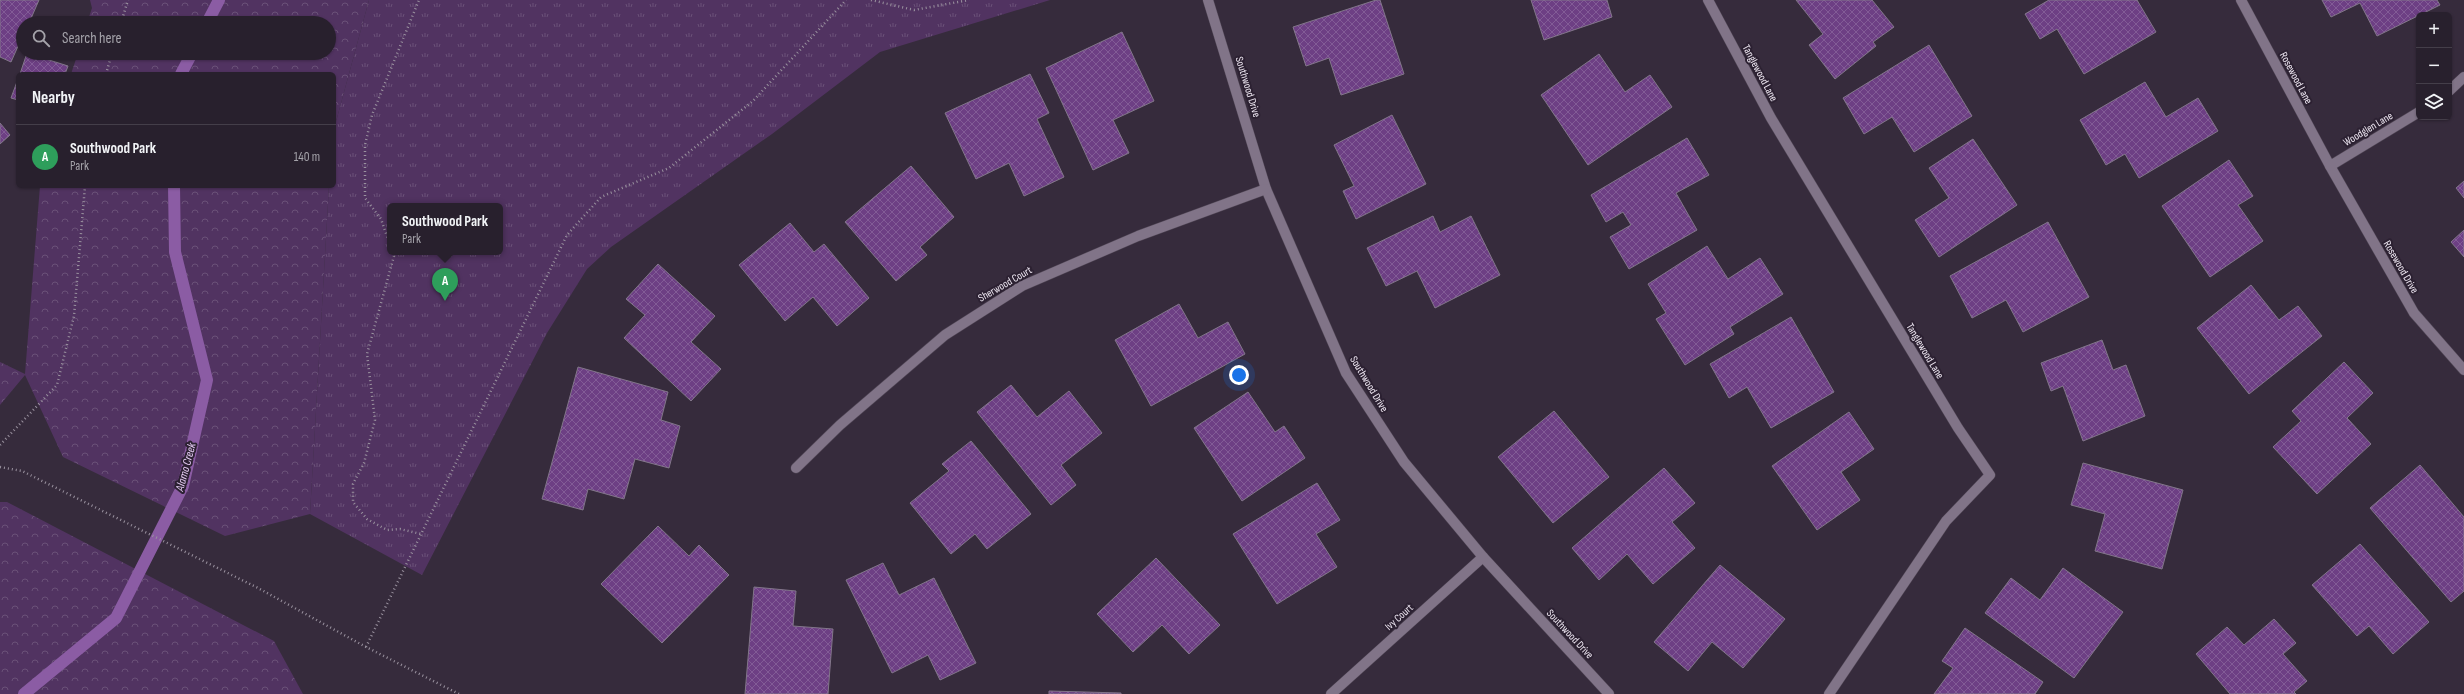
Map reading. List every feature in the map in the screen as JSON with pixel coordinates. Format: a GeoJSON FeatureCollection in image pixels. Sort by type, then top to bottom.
{"type":"FeatureCollection","features":[{"type":"Feature","properties":{"kind":"street","name":"Southwood Drive"},"geometry":{"type":"LineString","coordinates":[[1208,0],[1266,189],[1346,373],[1404,462],[1484,557],[1609,694]]}},
{"type":"Feature","properties":{"kind":"street","name":"Tanglewood Lane"},"geometry":{"type":"LineString","coordinates":[[1708,0],[1775,125],[1958,428],[1990,475],[1946,521],[1829,694]]}},
{"type":"Feature","properties":{"kind":"street","name":"Rosewood Lane"},"geometry":{"type":"LineString","coordinates":[[2241,0],[2330,166]]}},
{"type":"Feature","properties":{"kind":"street"},"geometry":{"type":"LineString","coordinates":[[2452,88],[2464,77]]}},
{"type":"Feature","properties":{"kind":"street","name":"Woodglen Lane"},"geometry":{"type":"LineString","coordinates":[[2330,166],[2416,114]]}},
{"type":"Feature","properties":{"kind":"street","name":"Rosewood Drive"},"geometry":{"type":"LineString","coordinates":[[2330,166],[2414,312],[2464,370]]}},
{"type":"Feature","properties":{"kind":"street","name":"Sherwood Court"},"geometry":{"type":"LineString","coordinates":[[796,468],[840,425],[945,335],[1022,286],[1138,236],[1266,189]]}},
{"type":"Feature","properties":{"kind":"street","name":"Ivy Court"},"geometry":{"type":"LineString","coordinates":[[1331,694],[1484,557]]}},
{"type":"Feature","properties":{"kind":"path"},"geometry":{"type":"LineString","coordinates":[[124,16],[128,0]]}},
{"type":"Feature","properties":{"kind":"path"},"geometry":{"type":"LineString","coordinates":[[387,236],[381,219],[365,198],[365,145],[372,115],[418,0]]}},
{"type":"Feature","properties":{"kind":"path"},"geometry":{"type":"LineString","coordinates":[[366,648],[567,235],[602,197],[670,168],[753,101],[846,0]]}},
{"type":"Feature","properties":{"kind":"path"},"geometry":{"type":"LineString","coordinates":[[871,0],[914,10],[969,0]]}},
{"type":"Feature","properties":{"kind":"path"},"geometry":{"type":"LineString","coordinates":[[107,72],[110,60]]}},
{"type":"Feature","properties":{"kind":"path"},"geometry":{"type":"LineString","coordinates":[[0,445],[57,385],[74,316],[85,188]]}},
{"type":"Feature","properties":{"kind":"path"},"geometry":{"type":"LineString","coordinates":[[394,255],[367,354],[375,420],[364,463],[352,484],[353,502],[367,519],[388,530],[400,529],[421,534]]}},
{"type":"Feature","properties":{"kind":"path"},"geometry":{"type":"LineString","coordinates":[[0,467],[22,471],[258,588],[366,648],[459,694]]}},
{"type":"Feature","properties":{"kind":"green space"},"geometry":{"type":"Polygon","coordinates":[[[90,0],[369,0],[336,122],[336,72],[72,72],[76,60],[336,60],[336,16],[89,16],[92,8],[90,0]]]}},
{"type":"Feature","properties":{"kind":"green space"},"geometry":{"type":"Polygon","coordinates":[[[369,0],[1050,0],[880,52],[772,134],[611,247],[587,269],[547,333],[422,575],[310,514],[329,188],[336,188],[336,122],[369,0]]]}},
{"type":"Feature","properties":{"kind":"green space"},"geometry":{"type":"Polygon","coordinates":[[[40,188],[329,188],[310,514],[225,536],[63,457],[25,375],[0,405],[0,362],[25,374],[40,188]]]}},
{"type":"Feature","properties":{"kind":"green space"},"geometry":{"type":"Polygon","coordinates":[[[0,502],[7,502],[274,641],[303,694],[0,694],[0,502]]]}},
{"type":"Feature","properties":{"kind":"building"},"geometry":{"type":"Polygon","coordinates":[[[0,0],[39,0],[32,16],[16,16],[16,51],[11,62],[0,57],[0,0]]]}},
{"type":"Feature","properties":{"kind":"building"},"geometry":{"type":"Polygon","coordinates":[[[1380,0],[1404,74],[1341,95],[1329,58],[1306,66],[1293,27],[1380,0]]]}},
{"type":"Feature","properties":{"kind":"building"},"geometry":{"type":"Polygon","coordinates":[[[1531,0],[1607,0],[1612,17],[1544,40],[1531,0]]]}},
{"type":"Feature","properties":{"kind":"building"},"geometry":{"type":"Polygon","coordinates":[[[1796,0],[1872,0],[1894,27],[1873,42],[1876,46],[1835,79],[1809,45],[1823,34],[1796,0]]]}},
{"type":"Feature","properties":{"kind":"building"},"geometry":{"type":"Polygon","coordinates":[[[2049,0],[2137,0],[2156,32],[2084,74],[2057,29],[2040,39],[2025,14],[2049,0]]]}},
{"type":"Feature","properties":{"kind":"building"},"geometry":{"type":"Polygon","coordinates":[[[2322,0],[2437,0],[2440,5],[2426,12],[2416,12],[2416,17],[2377,36],[2360,3],[2331,17],[2322,0]]]}},
{"type":"Feature","properties":{"kind":"building"},"geometry":{"type":"Polygon","coordinates":[[[1122,32],[1154,101],[1113,120],[1129,153],[1093,170],[1046,68],[1122,32]]]}},
{"type":"Feature","properties":{"kind":"building"},"geometry":{"type":"Polygon","coordinates":[[[1929,45],[1972,116],[1914,152],[1892,117],[1864,134],[1843,98],[1929,45]]]}},
{"type":"Feature","properties":{"kind":"building"},"geometry":{"type":"Polygon","coordinates":[[[1599,54],[1625,92],[1650,75],[1672,107],[1588,165],[1541,95],[1599,54]]]}},
{"type":"Feature","properties":{"kind":"building"},"geometry":{"type":"Polygon","coordinates":[[[25,60],[49,60],[68,66],[66,72],[21,72],[25,60]]]}},
{"type":"Feature","properties":{"kind":"building"},"geometry":{"type":"Polygon","coordinates":[[[1030,74],[1049,113],[1037,119],[1064,177],[1024,196],[1009,163],[976,179],[945,113],[1030,74]]]}},
{"type":"Feature","properties":{"kind":"building"},"geometry":{"type":"Polygon","coordinates":[[[2145,82],[2166,117],[2198,98],[2218,131],[2139,178],[2125,154],[2106,165],[2080,120],[2145,82]]]}},
{"type":"Feature","properties":{"kind":"building"},"geometry":{"type":"Polygon","coordinates":[[[16,84],[16,99],[11,98],[16,84]]]}},
{"type":"Feature","properties":{"kind":"building"},"geometry":{"type":"Polygon","coordinates":[[[1392,115],[1426,184],[1356,219],[1343,191],[1354,186],[1334,145],[1392,115]]]}},
{"type":"Feature","properties":{"kind":"building"},"geometry":{"type":"Polygon","coordinates":[[[0,123],[10,135],[0,144],[0,123]]]}},
{"type":"Feature","properties":{"kind":"building"},"geometry":{"type":"Polygon","coordinates":[[[1687,138],[1709,175],[1676,193],[1697,230],[1629,269],[1610,237],[1631,225],[1623,212],[1606,222],[1591,195],[1687,138]]]}},
{"type":"Feature","properties":{"kind":"building"},"geometry":{"type":"Polygon","coordinates":[[[1973,139],[2017,205],[1939,257],[1915,220],[1949,198],[1929,168],[1973,139]]]}},
{"type":"Feature","properties":{"kind":"building"},"geometry":{"type":"Polygon","coordinates":[[[2229,160],[2253,196],[2238,205],[2263,241],[2210,277],[2162,206],[2229,160]]]}},
{"type":"Feature","properties":{"kind":"building"},"geometry":{"type":"Polygon","coordinates":[[[911,166],[954,217],[920,247],[927,255],[896,281],[845,222],[911,166]]]}},
{"type":"Feature","properties":{"kind":"building"},"geometry":{"type":"Polygon","coordinates":[[[2464,181],[2464,198],[2456,188],[2464,181]]]}},
{"type":"Feature","properties":{"kind":"building"},"geometry":{"type":"Polygon","coordinates":[[[1433,216],[1440,232],[1471,216],[1500,275],[1435,308],[1417,271],[1386,286],[1367,248],[1433,216]]]}},
{"type":"Feature","properties":{"kind":"building"},"geometry":{"type":"Polygon","coordinates":[[[2048,222],[2089,297],[2023,332],[2006,300],[1972,318],[1950,276],[2048,222]]]}},
{"type":"Feature","properties":{"kind":"building"},"geometry":{"type":"Polygon","coordinates":[[[790,223],[814,252],[824,244],[869,298],[837,326],[813,297],[785,321],[739,265],[790,223]]]}},
{"type":"Feature","properties":{"kind":"building"},"geometry":{"type":"Polygon","coordinates":[[[2464,230],[2464,257],[2451,242],[2464,230]]]}},
{"type":"Feature","properties":{"kind":"building"},"geometry":{"type":"Polygon","coordinates":[[[1707,246],[1728,279],[1760,258],[1783,294],[1730,327],[1734,334],[1685,365],[1656,319],[1666,313],[1648,284],[1707,246]]]}},
{"type":"Feature","properties":{"kind":"building"},"geometry":{"type":"Polygon","coordinates":[[[658,264],[715,316],[691,342],[721,369],[691,401],[624,338],[645,315],[626,299],[658,264]]]}},
{"type":"Feature","properties":{"kind":"building"},"geometry":{"type":"Polygon","coordinates":[[[2251,285],[2279,320],[2298,306],[2322,336],[2249,394],[2197,328],[2251,285]]]}},
{"type":"Feature","properties":{"kind":"building"},"geometry":{"type":"Polygon","coordinates":[[[1179,304],[1198,338],[1228,322],[1245,354],[1151,406],[1115,340],[1179,304]]]}},
{"type":"Feature","properties":{"kind":"building"},"geometry":{"type":"Polygon","coordinates":[[[1791,317],[1834,392],[1771,428],[1747,387],[1729,398],[1710,364],[1791,317]]]}},
{"type":"Feature","properties":{"kind":"building"},"geometry":{"type":"Polygon","coordinates":[[[2102,340],[2113,370],[2126,365],[2145,416],[2083,441],[2063,386],[2051,391],[2041,363],[2102,340]]]}},
{"type":"Feature","properties":{"kind":"building"},"geometry":{"type":"Polygon","coordinates":[[[2344,362],[2373,393],[2347,418],[2371,444],[2317,494],[2273,447],[2301,421],[2292,411],[2344,362]]]}},
{"type":"Feature","properties":{"kind":"building"},"geometry":{"type":"Polygon","coordinates":[[[578,367],[668,392],[661,420],[680,426],[669,468],[635,459],[624,499],[588,489],[583,510],[542,499],[578,367]]]}},
{"type":"Feature","properties":{"kind":"building"},"geometry":{"type":"Polygon","coordinates":[[[1011,385],[1037,417],[1069,391],[1102,433],[1061,465],[1076,485],[1051,505],[977,412],[1011,385]]]}},
{"type":"Feature","properties":{"kind":"building"},"geometry":{"type":"Polygon","coordinates":[[[1248,392],[1275,432],[1284,426],[1305,458],[1242,501],[1194,428],[1248,392]]]}},
{"type":"Feature","properties":{"kind":"building"},"geometry":{"type":"Polygon","coordinates":[[[1554,411],[1609,477],[1553,523],[1498,457],[1554,411]]]}},
{"type":"Feature","properties":{"kind":"building"},"geometry":{"type":"Polygon","coordinates":[[[1849,412],[1874,449],[1841,472],[1860,500],[1817,530],[1772,466],[1849,412]]]}},
{"type":"Feature","properties":{"kind":"building"},"geometry":{"type":"Polygon","coordinates":[[[971,441],[1031,514],[987,549],[975,534],[951,554],[910,503],[949,471],[942,464],[971,441]]]}},
{"type":"Feature","properties":{"kind":"building"},"geometry":{"type":"Polygon","coordinates":[[[2083,463],[2183,490],[2162,569],[2095,551],[2105,514],[2071,505],[2083,463]]]}},
{"type":"Feature","properties":{"kind":"building"},"geometry":{"type":"Polygon","coordinates":[[[2420,465],[2464,517],[2464,591],[2451,602],[2370,508],[2420,465]]]}},
{"type":"Feature","properties":{"kind":"building"},"geometry":{"type":"Polygon","coordinates":[[[1664,468],[1695,503],[1672,522],[1695,548],[1653,584],[1627,554],[1599,580],[1572,548],[1664,468]]]}},
{"type":"Feature","properties":{"kind":"building"},"geometry":{"type":"Polygon","coordinates":[[[1317,483],[1340,520],[1316,534],[1337,567],[1277,604],[1233,534],[1317,483]]]}},
{"type":"Feature","properties":{"kind":"building"},"geometry":{"type":"Polygon","coordinates":[[[658,526],[689,556],[699,545],[729,575],[662,643],[601,584],[658,526]]]}},
{"type":"Feature","properties":{"kind":"building"},"geometry":{"type":"Polygon","coordinates":[[[2360,544],[2429,622],[2393,654],[2369,626],[2357,636],[2312,585],[2360,544]]]}},
{"type":"Feature","properties":{"kind":"building"},"geometry":{"type":"Polygon","coordinates":[[[1156,558],[1220,625],[1189,654],[1162,625],[1133,652],[1097,614],[1156,558]]]}},
{"type":"Feature","properties":{"kind":"building"},"geometry":{"type":"Polygon","coordinates":[[[883,563],[899,595],[934,578],[976,663],[940,680],[928,655],[892,673],[846,580],[883,563]]]}},
{"type":"Feature","properties":{"kind":"building"},"geometry":{"type":"Polygon","coordinates":[[[1720,565],[1785,619],[1743,668],[1712,642],[1688,671],[1654,642],[1720,565]]]}},
{"type":"Feature","properties":{"kind":"building"},"geometry":{"type":"Polygon","coordinates":[[[2063,568],[2123,612],[2074,678],[1985,613],[2011,578],[2040,600],[2063,568]]]}},
{"type":"Feature","properties":{"kind":"building"},"geometry":{"type":"Polygon","coordinates":[[[754,587],[796,591],[793,626],[833,629],[828,694],[745,694],[754,587]]]}},
{"type":"Feature","properties":{"kind":"building"},"geometry":{"type":"Polygon","coordinates":[[[2274,619],[2296,643],[2283,654],[2307,681],[2294,692],[2296,694],[2230,694],[2196,654],[2227,627],[2244,645],[2274,619]]]}},
{"type":"Feature","properties":{"kind":"building"},"geometry":{"type":"Polygon","coordinates":[[[1965,628],[2043,682],[2035,694],[1934,694],[1953,668],[1942,661],[1965,628]]]}},
{"type":"Feature","properties":{"kind":"building"},"geometry":{"type":"Polygon","coordinates":[[[1049,691],[1121,693],[1121,694],[1049,694],[1049,691]]]}},
{"type":"Feature","properties":{"kind":"waterway","name":"Alamo Creek"},"geometry":{"type":"LineString","coordinates":[[211,16],[219,0]]}},
{"type":"Feature","properties":{"kind":"waterway","name":"Alamo Creek"},"geometry":{"type":"LineString","coordinates":[[182,72],[188,60]]}},
{"type":"Feature","properties":{"kind":"waterway","name":"Alamo Creek"},"geometry":{"type":"LineString","coordinates":[[24,694],[116,618],[183,486],[207,380],[175,252],[174,188]]}},
{"type":"Feature","properties":{"kind":"place","name":"Southwood Park"},"geometry":{"type":"Point","coordinates":[445,301]}}]}
